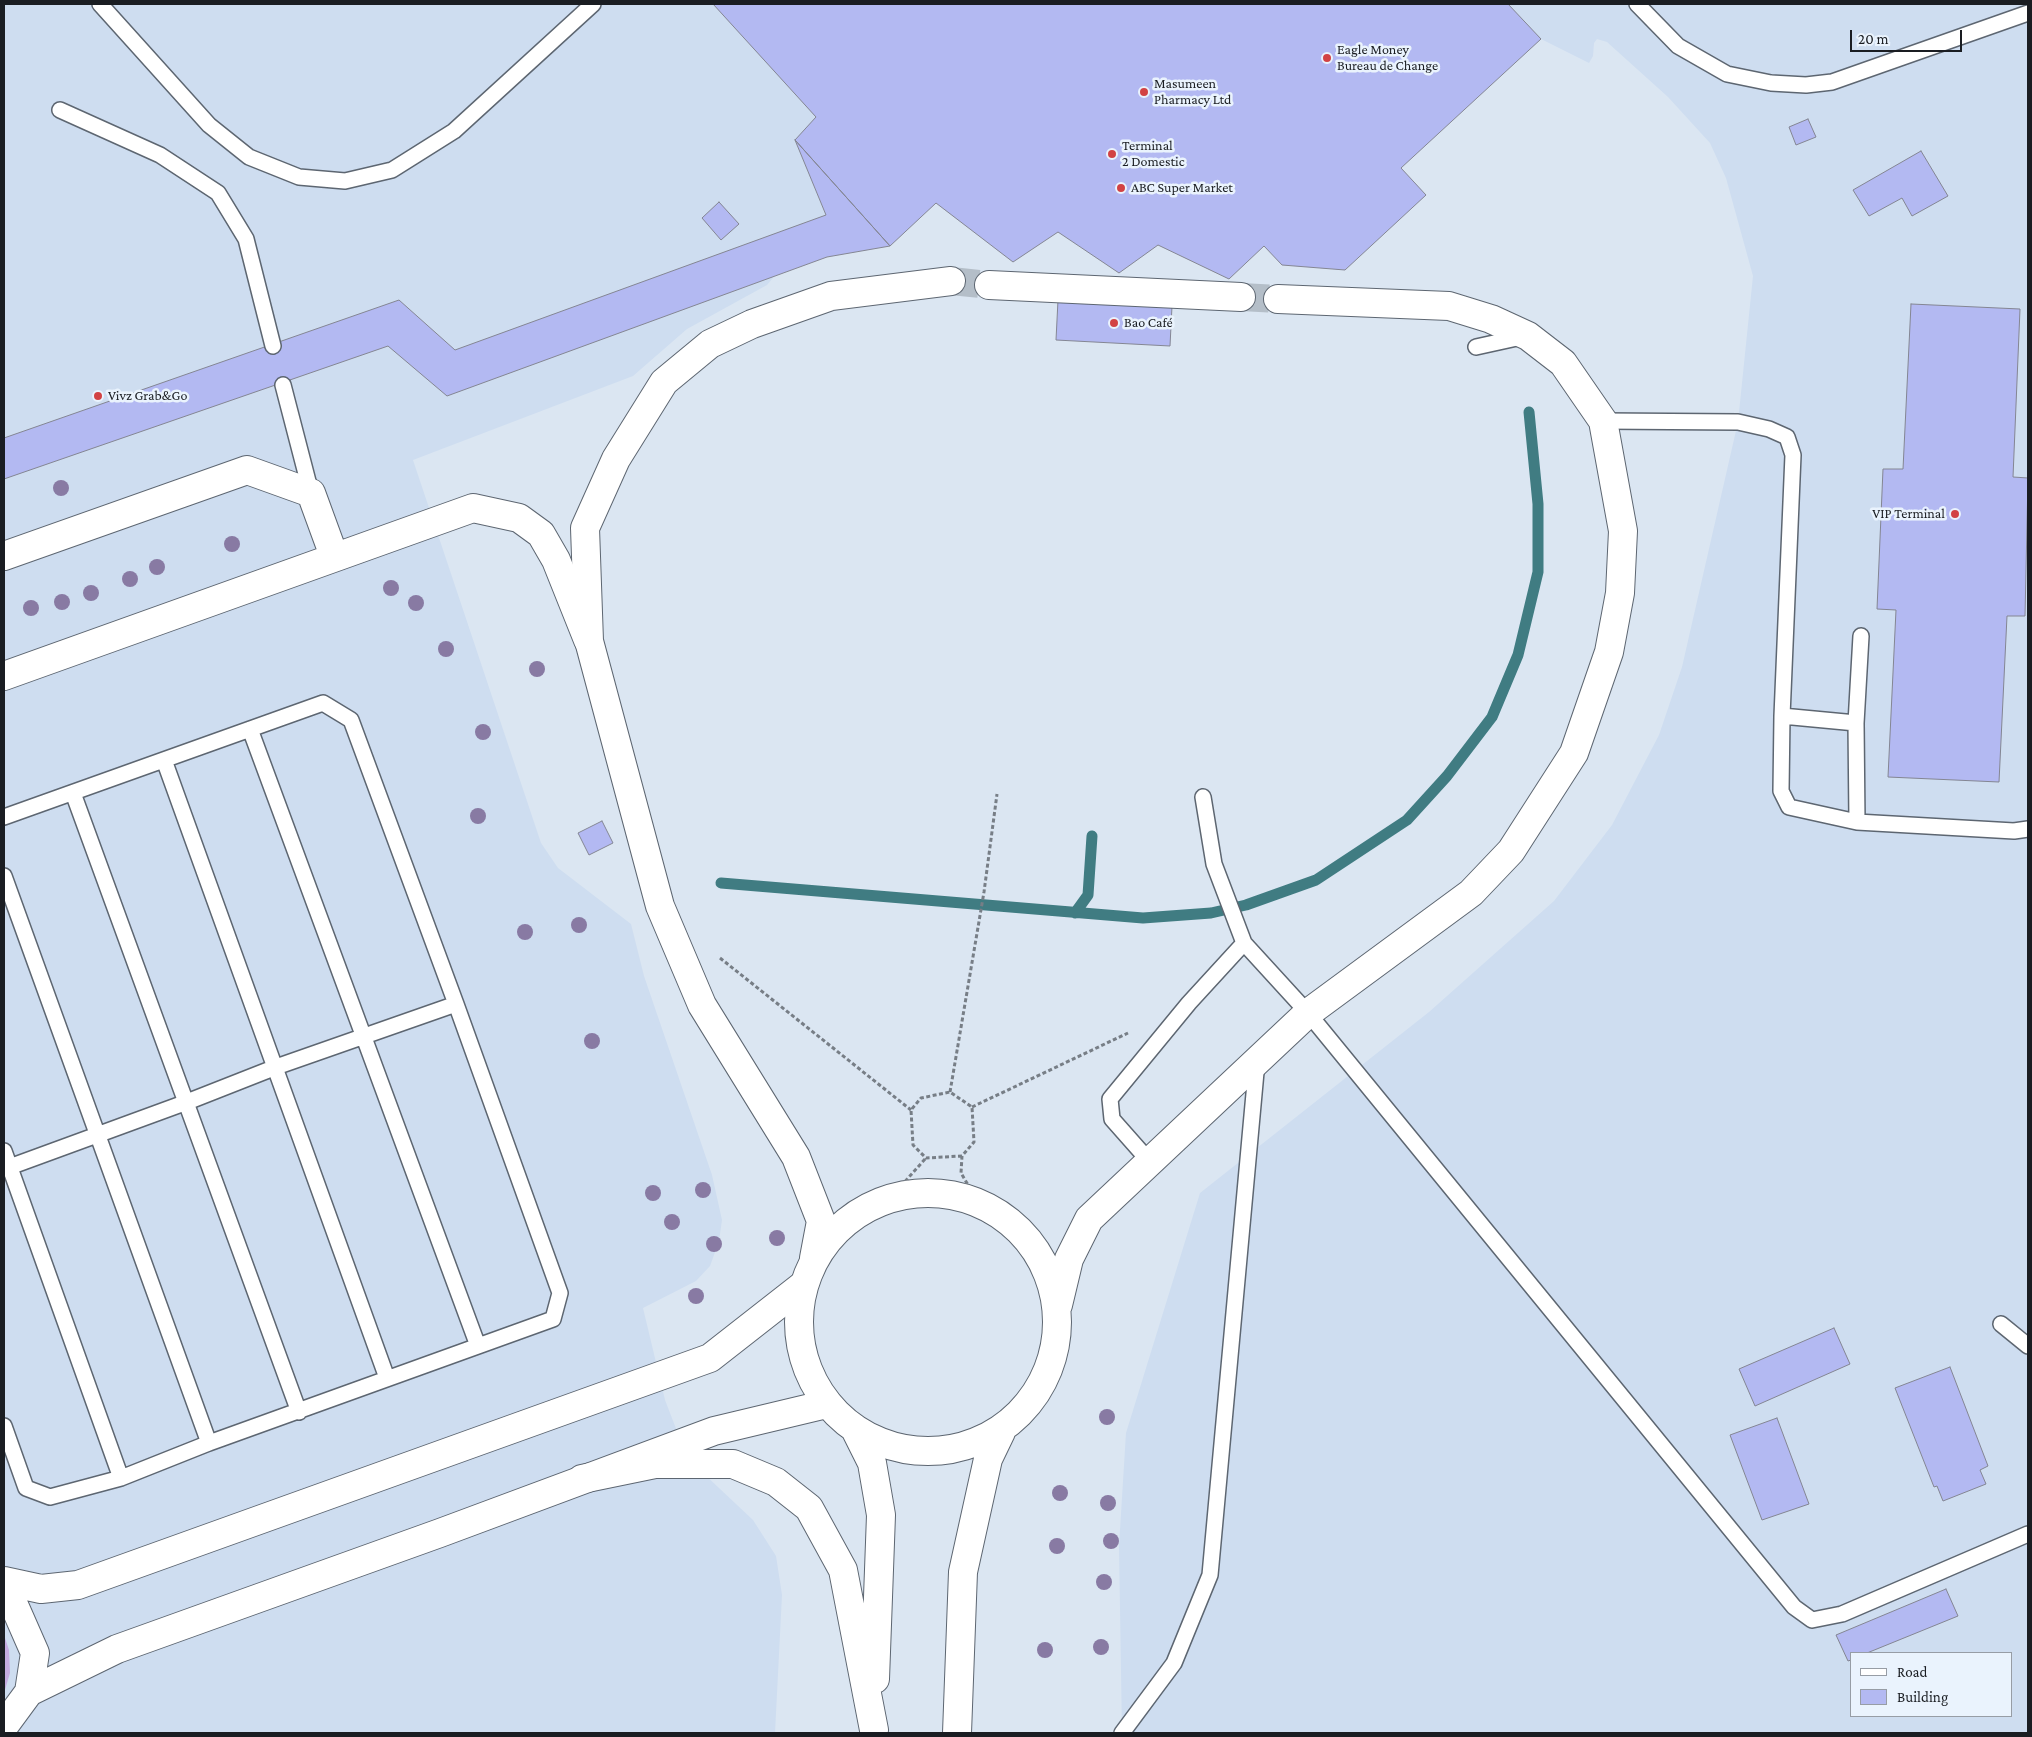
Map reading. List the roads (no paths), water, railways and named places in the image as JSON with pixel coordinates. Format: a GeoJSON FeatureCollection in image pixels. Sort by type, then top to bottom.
{"type":"FeatureCollection","features":[{"type":"Feature","properties":{"kind":"street"},"geometry":{"type":"LineString","coordinates":[[589,641],[585,528],[616,459],[664,382],[710,344],[752,324],[831,296],[951,281]]}},
{"type":"Feature","properties":{"kind":"street"},"geometry":{"type":"LineString","coordinates":[[989,285],[1241,297]]}},
{"type":"Feature","properties":{"kind":"street"},"geometry":{"type":"LineString","coordinates":[[957,1733],[963,1572],[988,1459],[1001,1432],[1025,1411],[1048,1376],[1058,1305],[1068,1259],[1089,1219],[1308,1013],[1471,893],[1511,851],[1574,753],[1609,652],[1620,593],[1623,531],[1603,421],[1563,364],[1528,336],[1491,319],[1449,306],[1278,299]]}},
{"type":"Feature","properties":{"kind":"street"},"geometry":{"type":"LineString","coordinates":[[4,556],[247,470],[311,493],[334,556]]}},
{"type":"Feature","properties":{"kind":"street"},"geometry":{"type":"LineString","coordinates":[[4,676],[334,556],[473,508],[519,518],[540,534],[556,560],[589,641],[660,906],[702,1005],[796,1157],[821,1222],[814,1258],[802,1286],[803,1360],[827,1404],[855,1430],[892,1448],[928,1453],[1001,1432]]}},
{"type":"Feature","properties":{"kind":"street"},"geometry":{"type":"LineString","coordinates":[[814,1258],[835,1230],[892,1196],[939,1192],[978,1202],[1026,1235],[1058,1305]]}},
{"type":"Feature","properties":{"kind":"street"},"geometry":{"type":"LineString","coordinates":[[4,1580],[41,1589],[78,1585],[710,1358],[802,1286]]}},
{"type":"Feature","properties":{"kind":"street"},"geometry":{"type":"LineString","coordinates":[[29,1692],[117,1649],[440,1534],[582,1479],[714,1431],[827,1404]]}},
{"type":"Feature","properties":{"kind":"street"},"geometry":{"type":"LineString","coordinates":[[855,1430],[872,1463],[881,1516],[874,1732]]}},
{"type":"Feature","properties":{"kind":"street"},"geometry":{"type":"LineString","coordinates":[[582,1479],[656,1464],[733,1464],[776,1482],[809,1508],[844,1570],[874,1732]]}},
{"type":"Feature","properties":{"kind":"street"},"geometry":{"type":"LineString","coordinates":[[4,1591],[10,1596],[35,1653],[29,1692],[4,1726]]}},
{"type":"Feature","properties":{"kind":"lane"},"geometry":{"type":"LineString","coordinates":[[100,4],[209,125],[249,157],[299,177],[345,181],[392,170],[454,131],[593,4]]}},
{"type":"Feature","properties":{"kind":"lane"},"geometry":{"type":"LineString","coordinates":[[1637,4],[1678,46],[1727,74],[1771,83],[1806,85],[1832,82],[2028,13]]}},
{"type":"Feature","properties":{"kind":"lane"},"geometry":{"type":"LineString","coordinates":[[60,110],[160,155],[218,193],[246,239],[273,346]]}},
{"type":"Feature","properties":{"kind":"lane"},"geometry":{"type":"LineString","coordinates":[[1476,347],[1528,336]]}},
{"type":"Feature","properties":{"kind":"lane"},"geometry":{"type":"LineString","coordinates":[[283,385],[311,493]]}},
{"type":"Feature","properties":{"kind":"lane"},"geometry":{"type":"LineString","coordinates":[[1603,421],[1738,422],[1769,429],[1787,437],[1793,455],[1782,716],[1781,791],[1789,807],[1857,822],[2014,831],[2028,829]]}},
{"type":"Feature","properties":{"kind":"lane"},"geometry":{"type":"LineString","coordinates":[[1857,822],[1856,723],[1861,636]]}},
{"type":"Feature","properties":{"kind":"lane"},"geometry":{"type":"LineString","coordinates":[[4,816],[324,703],[350,720],[456,1004],[560,1293],[553,1320],[209,1443],[122,1478],[50,1497],[26,1488],[4,1426]]}},
{"type":"Feature","properties":{"kind":"lane"},"geometry":{"type":"LineString","coordinates":[[1782,716],[1856,723]]}},
{"type":"Feature","properties":{"kind":"lane"},"geometry":{"type":"LineString","coordinates":[[250,729],[478,1346]]}},
{"type":"Feature","properties":{"kind":"lane"},"geometry":{"type":"LineString","coordinates":[[164,760],[387,1378]]}},
{"type":"Feature","properties":{"kind":"lane"},"geometry":{"type":"LineString","coordinates":[[73,792],[300,1412]]}},
{"type":"Feature","properties":{"kind":"lane"},"geometry":{"type":"LineString","coordinates":[[1203,797],[1214,864],[1244,943],[1308,1013],[1794,1607],[1812,1620],[1842,1614],[2028,1534]]}},
{"type":"Feature","properties":{"kind":"lane"},"geometry":{"type":"LineString","coordinates":[[4,876],[209,1443]]}},
{"type":"Feature","properties":{"kind":"lane"},"geometry":{"type":"LineString","coordinates":[[1150,1162],[1112,1119],[1110,1099],[1177,1017],[1244,943]]}},
{"type":"Feature","properties":{"kind":"lane"},"geometry":{"type":"LineString","coordinates":[[7,1168],[187,1102],[276,1066],[365,1037],[456,1004]]}},
{"type":"Feature","properties":{"kind":"lane"},"geometry":{"type":"LineString","coordinates":[[1122,1733],[1174,1663],[1210,1575],[1257,1059]]}},
{"type":"Feature","properties":{"kind":"lane"},"geometry":{"type":"LineString","coordinates":[[4,1151],[7,1168],[122,1478]]}},
{"type":"Feature","properties":{"kind":"lane"},"geometry":{"type":"LineString","coordinates":[[2002,1324],[2028,1346]]}},
{"type":"Feature","properties":{"kind":"waterway"},"geometry":{"type":"LineString","coordinates":[[721,883],[1143,918],[1211,913],[1246,905],[1316,880],[1407,820],[1447,776],[1492,717],[1518,655],[1538,572],[1538,504],[1529,412]]}},
{"type":"Feature","properties":{"kind":"waterway"},"geometry":{"type":"LineString","coordinates":[[1075,913],[1088,895],[1092,836]]}},
{"type":"Feature","properties":{"kind":"tunnel"},"geometry":{"type":"LineString","coordinates":[[951,281],[989,285]]}},
{"type":"Feature","properties":{"kind":"tunnel"},"geometry":{"type":"LineString","coordinates":[[1241,297],[1278,299]]}},
{"type":"Feature","properties":{"kind":"place","name":"Eagle Money Bureau de Change"},"geometry":{"type":"Point","coordinates":[1327,58]}},
{"type":"Feature","properties":{"kind":"place","name":"Masumeen Pharmacy Ltd"},"geometry":{"type":"Point","coordinates":[1144,92]}},
{"type":"Feature","properties":{"kind":"place","name":"Terminal 2 Domestic"},"geometry":{"type":"Point","coordinates":[1112,154]}},
{"type":"Feature","properties":{"kind":"place","name":"ABC Super Market"},"geometry":{"type":"Point","coordinates":[1121,188]}},
{"type":"Feature","properties":{"kind":"place","name":"Bao Café"},"geometry":{"type":"Point","coordinates":[1114,323]}},
{"type":"Feature","properties":{"kind":"place","name":"Vivz Grab&Go"},"geometry":{"type":"Point","coordinates":[98,396]}},
{"type":"Feature","properties":{"kind":"place","name":"VIP Terminal"},"geometry":{"type":"Point","coordinates":[1955,514]}}]}
